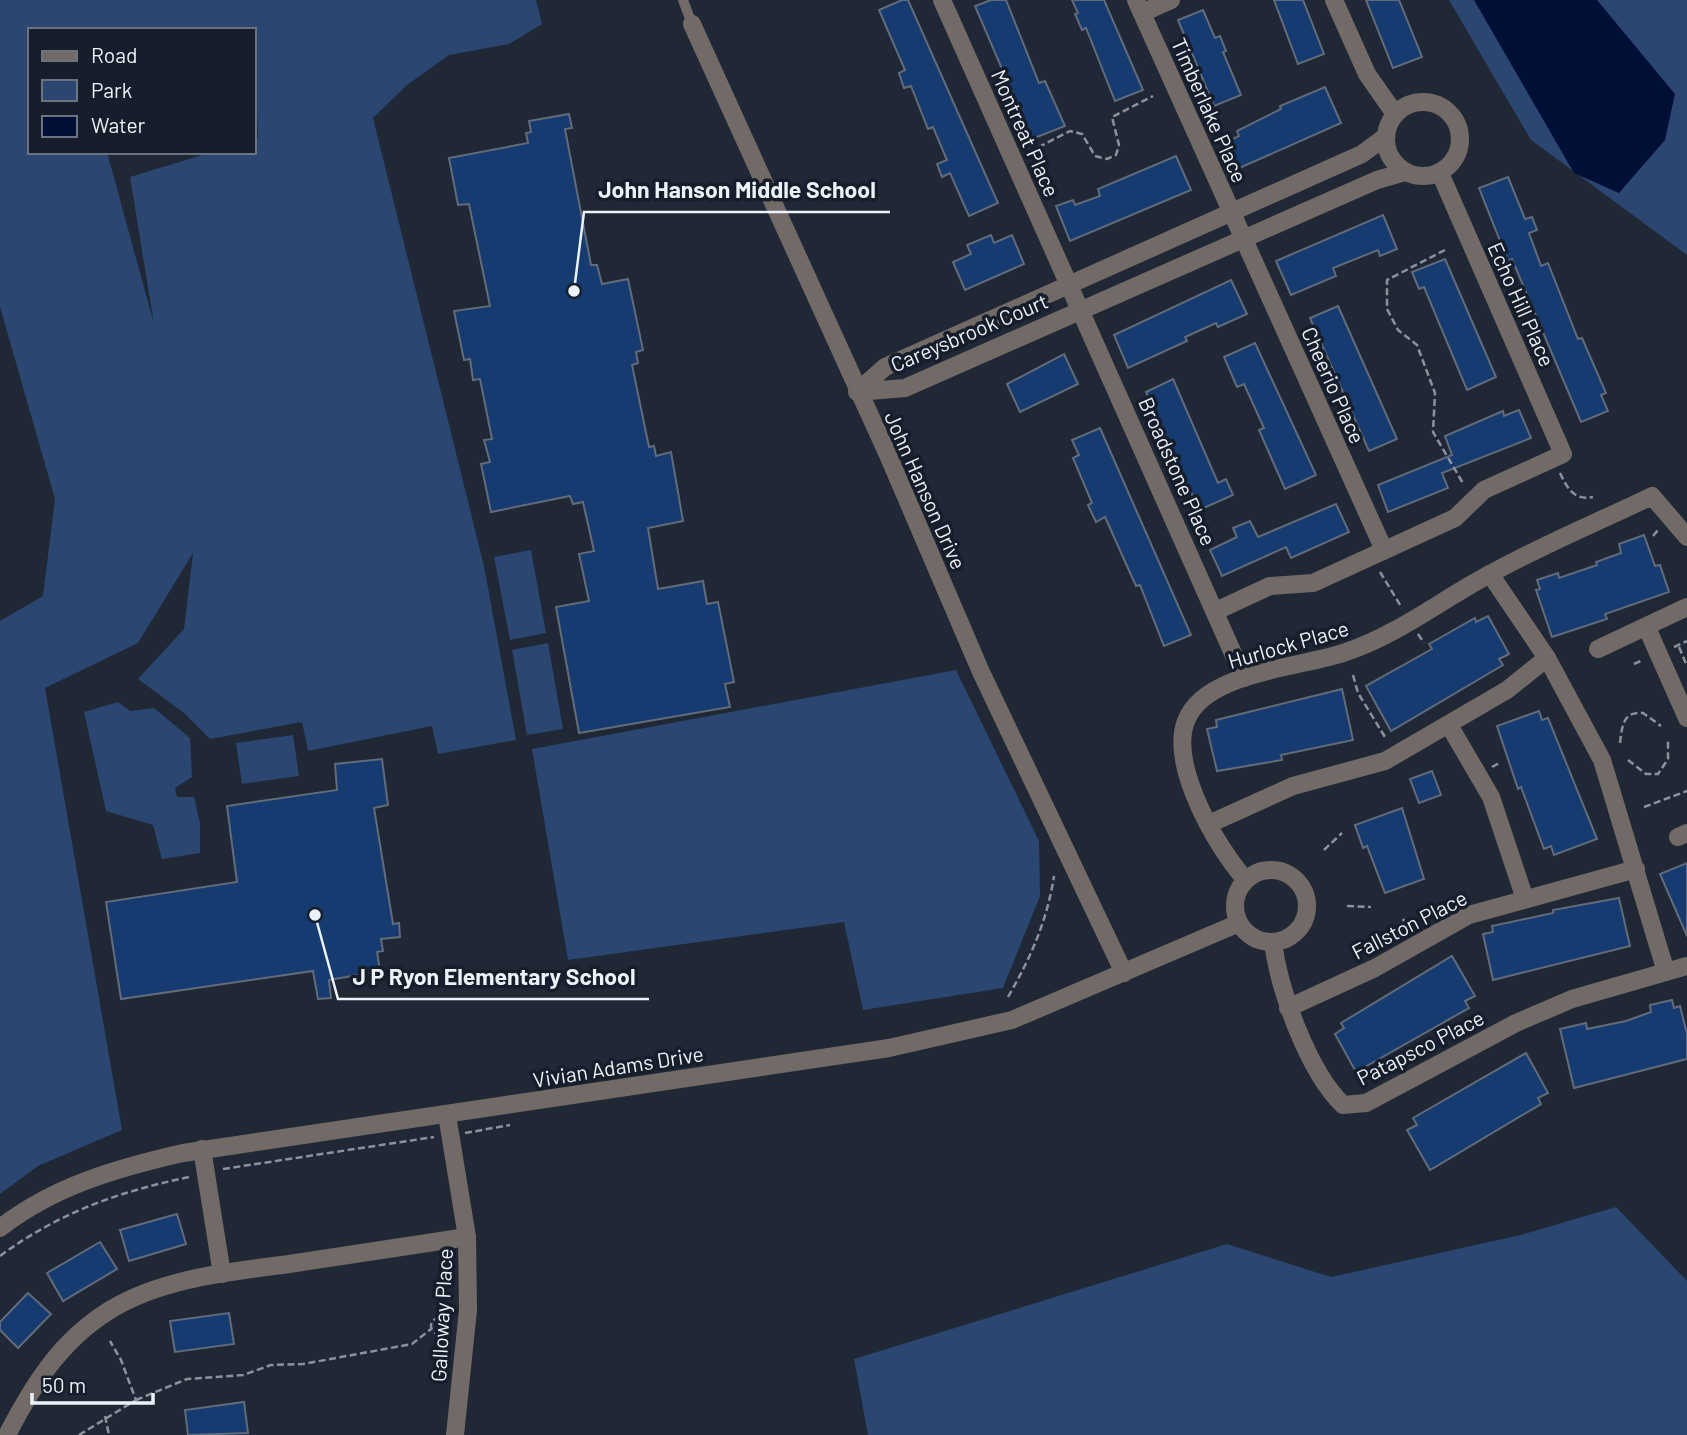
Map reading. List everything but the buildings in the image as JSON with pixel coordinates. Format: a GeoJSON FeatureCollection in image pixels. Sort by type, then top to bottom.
{"type":"FeatureCollection","features":[{"type":"Feature","properties":{"kind":"street","name":"Montreat Place"},"geometry":{"type":"LineString","coordinates":[[942,0],[1069,284]]}},
{"type":"Feature","properties":{"kind":"street"},"geometry":{"type":"LineString","coordinates":[[1139,6],[1171,0]]}},
{"type":"Feature","properties":{"kind":"street"},"geometry":{"type":"LineString","coordinates":[[1334,0],[1367,74],[1395,114]]}},
{"type":"Feature","properties":{"kind":"street","name":"Timberlake Place"},"geometry":{"type":"LineString","coordinates":[[1139,6],[1243,238]]}},
{"type":"Feature","properties":{"kind":"street","name":"John Hanson Drive"},"geometry":{"type":"LineString","coordinates":[[692,24],[857,392],[888,455],[981,672],[1124,972]]}},
{"type":"Feature","properties":{"kind":"street"},"geometry":{"type":"LineString","coordinates":[[1426,103],[1447,111],[1460,132],[1460,146],[1455,159],[1440,173],[1417,176],[1405,172],[1389,155],[1385,137],[1395,114],[1405,106],[1426,103]]}},
{"type":"Feature","properties":{"kind":"street","name":"Careysbrook Court"},"geometry":{"type":"LineString","coordinates":[[857,392],[885,367],[1362,153],[1385,137]]}},
{"type":"Feature","properties":{"kind":"street","name":"Careysbrook Court"},"geometry":{"type":"LineString","coordinates":[[857,392],[905,388],[1377,180],[1405,172]]}},
{"type":"Feature","properties":{"kind":"street","name":"Echo Hill Place"},"geometry":{"type":"LineString","coordinates":[[1440,173],[1561,462]]}},
{"type":"Feature","properties":{"kind":"street","name":"Cheerio Place"},"geometry":{"type":"LineString","coordinates":[[1243,238],[1378,553]]}},
{"type":"Feature","properties":{"kind":"street","name":"Broadstone Place"},"geometry":{"type":"LineString","coordinates":[[1069,284],[1244,678]]}},
{"type":"Feature","properties":{"kind":"street"},"geometry":{"type":"LineString","coordinates":[[1216,611],[1270,586],[1313,583],[1455,518],[1485,490],[1561,462]]}},
{"type":"Feature","properties":{"kind":"street","name":"Hurlock Place"},"geometry":{"type":"LineString","coordinates":[[1245,879],[1226,858],[1188,779],[1182,750],[1186,721],[1205,695],[1244,678],[1343,653],[1381,639],[1490,574],[1652,496],[1687,537]]}},
{"type":"Feature","properties":{"kind":"street"},"geometry":{"type":"LineString","coordinates":[[1490,574],[1547,658],[1602,760],[1666,972]]}},
{"type":"Feature","properties":{"kind":"street"},"geometry":{"type":"LineString","coordinates":[[1598,649],[1687,607]]}},
{"type":"Feature","properties":{"kind":"street"},"geometry":{"type":"LineString","coordinates":[[1647,628],[1687,718]]}},
{"type":"Feature","properties":{"kind":"street"},"geometry":{"type":"LineString","coordinates":[[1209,824],[1293,786],[1385,761],[1507,690],[1547,658]]}},
{"type":"Feature","properties":{"kind":"street"},"geometry":{"type":"LineString","coordinates":[[1449,725],[1496,809],[1525,899]]}},
{"type":"Feature","properties":{"kind":"street","name":"Fallston Place"},"geometry":{"type":"LineString","coordinates":[[1289,1008],[1375,968],[1469,915],[1636,869]]}},
{"type":"Feature","properties":{"kind":"street"},"geometry":{"type":"LineString","coordinates":[[1261,870],[1278,870],[1289,874],[1304,890],[1307,901],[1303,923],[1291,937],[1273,942],[1253,938],[1239,923],[1235,900],[1245,879],[1261,870]]}},
{"type":"Feature","properties":{"kind":"street","name":"Vivian Adams Drive"},"geometry":{"type":"LineString","coordinates":[[0,1228],[32,1206],[80,1182],[121,1168],[202,1149],[890,1048],[1012,1020],[1239,923]]}},
{"type":"Feature","properties":{"kind":"street","name":"Patapsco Place"},"geometry":{"type":"LineString","coordinates":[[1273,942],[1278,978],[1289,1008],[1330,1093],[1343,1105],[1366,1103],[1572,999],[1687,966]]}},
{"type":"Feature","properties":{"kind":"street","name":"Galloway Place"},"geometry":{"type":"LineString","coordinates":[[447,1115],[467,1237],[468,1310],[455,1435]]}},
{"type":"Feature","properties":{"kind":"street"},"geometry":{"type":"LineString","coordinates":[[202,1149],[222,1273]]}},
{"type":"Feature","properties":{"kind":"street"},"geometry":{"type":"LineString","coordinates":[[7,1435],[35,1381],[69,1343],[111,1310],[168,1286],[222,1273],[467,1237]]}},
{"type":"Feature","properties":{"kind":"lane"},"geometry":{"type":"LineString","coordinates":[[682,0],[692,24]]}},
{"type":"Feature","properties":{"kind":"path"},"geometry":{"type":"LineString","coordinates":[[1013,159],[1070,131],[1082,134],[1094,156],[1107,159],[1116,155],[1119,145],[1112,117],[1153,96]]}},
{"type":"Feature","properties":{"kind":"path"},"geometry":{"type":"LineString","coordinates":[[1445,250],[1387,280],[1387,309],[1398,330],[1417,345],[1435,393],[1433,432],[1467,491]]}},
{"type":"Feature","properties":{"kind":"path"},"geometry":{"type":"LineString","coordinates":[[1561,462],[1572,493],[1580,498],[1593,497]]}},
{"type":"Feature","properties":{"kind":"path"},"geometry":{"type":"LineString","coordinates":[[1378,553],[1410,622],[1424,643]]}},
{"type":"Feature","properties":{"kind":"path"},"geometry":{"type":"LineString","coordinates":[[1671,648],[1687,641]]}},
{"type":"Feature","properties":{"kind":"path"},"geometry":{"type":"LineString","coordinates":[[1678,646],[1687,666]]}},
{"type":"Feature","properties":{"kind":"path"},"geometry":{"type":"LineString","coordinates":[[1634,664],[1646,659]]}},
{"type":"Feature","properties":{"kind":"path"},"geometry":{"type":"LineString","coordinates":[[1353,675],[1358,693],[1385,737]]}},
{"type":"Feature","properties":{"kind":"path"},"geometry":{"type":"LineString","coordinates":[[1620,743],[1623,722],[1631,714],[1643,713],[1661,726]]}},
{"type":"Feature","properties":{"kind":"path"},"geometry":{"type":"LineString","coordinates":[[1628,760],[1646,774],[1658,774],[1666,765],[1668,741]]}},
{"type":"Feature","properties":{"kind":"path"},"geometry":{"type":"LineString","coordinates":[[1644,807],[1687,791]]}},
{"type":"Feature","properties":{"kind":"path"},"geometry":{"type":"LineString","coordinates":[[1324,850],[1342,833]]}},
{"type":"Feature","properties":{"kind":"path"},"geometry":{"type":"LineString","coordinates":[[1007,997],[1039,938],[1049,909],[1054,876]]}},
{"type":"Feature","properties":{"kind":"path"},"geometry":{"type":"LineString","coordinates":[[1347,906],[1371,907]]}},
{"type":"Feature","properties":{"kind":"path"},"geometry":{"type":"LineString","coordinates":[[0,1255],[63,1217],[108,1196],[206,1172],[510,1125]]}},
{"type":"Feature","properties":{"kind":"path"},"geometry":{"type":"LineString","coordinates":[[79,1435],[105,1416],[187,1379],[243,1375],[271,1365],[303,1364],[412,1344],[431,1329],[432,1321],[455,1302]]}},
{"type":"Feature","properties":{"kind":"path"},"geometry":{"type":"LineString","coordinates":[[431,1329],[438,1334],[445,1331],[447,1324],[439,1317]]}},
{"type":"Feature","properties":{"kind":"path"},"geometry":{"type":"LineString","coordinates":[[110,1341],[121,1360],[136,1400]]}},
{"type":"Feature","properties":{"kind":"path"},"geometry":{"type":"LineString","coordinates":[[105,1416],[109,1435]]}},
{"type":"Feature","properties":{"kind":"green space"},"geometry":{"type":"Polygon","coordinates":[[[0,0],[536,0],[542,24],[509,44],[449,55],[407,85],[373,118],[484,566],[516,740],[438,754],[432,726],[308,751],[302,722],[210,739],[184,713],[138,679],[184,629],[193,553],[138,643],[45,688],[122,1130],[38,1166],[0,1194],[0,621],[43,596],[55,499],[0,307],[0,0]],[[28,28],[28,154],[108,154],[154,324],[130,177],[205,154],[256,154],[256,28],[28,28]]]}},
{"type":"Feature","properties":{"kind":"green space"},"geometry":{"type":"Polygon","coordinates":[[[1449,0],[1687,0],[1687,255],[1531,140],[1449,0]]]}},
{"type":"Feature","properties":{"kind":"green space"},"geometry":{"type":"Polygon","coordinates":[[[531,550],[546,633],[510,640],[494,557],[531,550]]]}},
{"type":"Feature","properties":{"kind":"green space"},"geometry":{"type":"Polygon","coordinates":[[[548,643],[563,729],[527,735],[512,650],[548,643]]]}},
{"type":"Feature","properties":{"kind":"green space"},"geometry":{"type":"Polygon","coordinates":[[[956,670],[1039,841],[1040,896],[1003,988],[863,1010],[844,922],[568,960],[532,749],[956,670]]]}},
{"type":"Feature","properties":{"kind":"green space"},"geometry":{"type":"Polygon","coordinates":[[[118,702],[130,711],[154,708],[190,738],[192,777],[175,788],[177,797],[194,797],[200,823],[200,853],[162,859],[153,825],[106,811],[84,712],[118,702]]]}},
{"type":"Feature","properties":{"kind":"green space"},"geometry":{"type":"Polygon","coordinates":[[[293,735],[299,776],[242,784],[236,743],[293,735]]]}},
{"type":"Feature","properties":{"kind":"green space"},"geometry":{"type":"Polygon","coordinates":[[[1616,1207],[1687,1281],[1687,1435],[868,1435],[854,1359],[1227,1244],[1331,1277],[1521,1235],[1616,1207]]]}},
{"type":"Feature","properties":{"kind":"water"},"geometry":{"type":"Polygon","coordinates":[[[1474,0],[1597,0],[1675,94],[1665,140],[1619,193],[1574,173],[1474,0]]]}},
{"type":"Feature","properties":{"kind":"place","name":"John Hanson Middle School"},"geometry":{"type":"Point","coordinates":[574,291]}},
{"type":"Feature","properties":{"kind":"place","name":"J P Ryon Elementary School"},"geometry":{"type":"Point","coordinates":[315,915]}}]}
